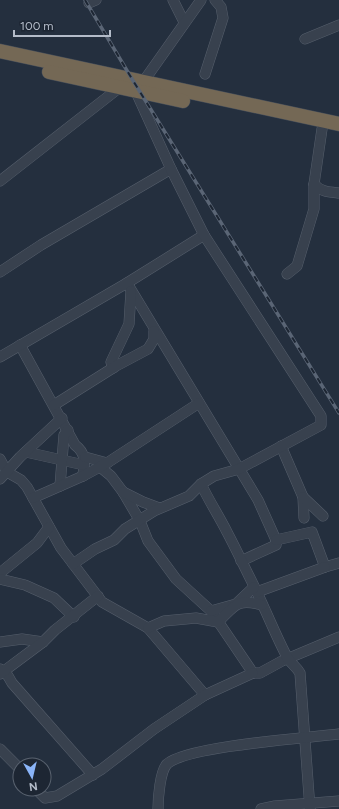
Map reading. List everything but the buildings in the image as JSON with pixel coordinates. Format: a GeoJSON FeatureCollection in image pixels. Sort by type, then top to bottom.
{"type":"FeatureCollection","features":[{"type":"Feature","properties":{"kind":"highway"},"geometry":{"type":"LineString","coordinates":[[0,51],[138,87],[339,133]]}},
{"type":"Feature","properties":{"kind":"highway"},"geometry":{"type":"LineString","coordinates":[[0,60],[119,88],[138,87],[339,124]]}},
{"type":"Feature","properties":{"kind":"street"},"geometry":{"type":"LineString","coordinates":[[173,0],[184,22]]}},
{"type":"Feature","properties":{"kind":"street"},"geometry":{"type":"LineString","coordinates":[[73,564],[96,549],[114,540],[125,529],[159,508],[189,496],[201,484],[214,476],[239,469],[321,425],[321,416],[204,235],[171,169],[138,87],[201,0]]}},
{"type":"Feature","properties":{"kind":"street"},"geometry":{"type":"LineString","coordinates":[[204,74],[223,18],[221,7],[215,0]]}},
{"type":"Feature","properties":{"kind":"street"},"geometry":{"type":"LineString","coordinates":[[305,39],[339,25]]}},
{"type":"Feature","properties":{"kind":"street"},"geometry":{"type":"LineString","coordinates":[[0,181],[119,88]]}},
{"type":"Feature","properties":{"kind":"street"},"geometry":{"type":"LineString","coordinates":[[287,274],[297,266],[314,209],[314,184],[322,129]]}},
{"type":"Feature","properties":{"kind":"street"},"geometry":{"type":"LineString","coordinates":[[0,272],[41,245],[171,169]]}},
{"type":"Feature","properties":{"kind":"street"},"geometry":{"type":"LineString","coordinates":[[314,184],[319,189],[339,193]]}},
{"type":"Feature","properties":{"kind":"street"},"geometry":{"type":"LineString","coordinates":[[0,357],[129,287],[204,235]]}},
{"type":"Feature","properties":{"kind":"street"},"geometry":{"type":"LineString","coordinates":[[129,287],[154,331],[258,500],[276,540],[276,545],[242,561]]}},
{"type":"Feature","properties":{"kind":"street"},"geometry":{"type":"LineString","coordinates":[[110,367],[128,324],[129,287]]}},
{"type":"Feature","properties":{"kind":"street"},"geometry":{"type":"LineString","coordinates":[[54,405],[110,367],[148,348],[154,339],[154,331]]}},
{"type":"Feature","properties":{"kind":"street"},"geometry":{"type":"LineString","coordinates":[[20,345],[76,445],[82,450],[85,461],[83,476]]}},
{"type":"Feature","properties":{"kind":"street"},"geometry":{"type":"LineString","coordinates":[[33,498],[83,476],[103,465],[199,403]]}},
{"type":"Feature","properties":{"kind":"street"},"geometry":{"type":"LineString","coordinates":[[4,475],[62,418]]}},
{"type":"Feature","properties":{"kind":"street"},"geometry":{"type":"LineString","coordinates":[[60,486],[64,435],[68,430]]}},
{"type":"Feature","properties":{"kind":"street"},"geometry":{"type":"LineString","coordinates":[[281,446],[303,497],[304,518]]}},
{"type":"Feature","properties":{"kind":"street"},"geometry":{"type":"LineString","coordinates":[[26,452],[63,461],[85,461],[103,465],[123,492],[140,521],[148,541],[176,579],[211,611],[253,674]]}},
{"type":"Feature","properties":{"kind":"street"},"geometry":{"type":"LineString","coordinates":[[0,459],[4,475]]}},
{"type":"Feature","properties":{"kind":"street"},"geometry":{"type":"LineString","coordinates":[[4,475],[21,480],[33,498],[61,548],[102,602],[148,628],[205,695]]}},
{"type":"Feature","properties":{"kind":"street"},"geometry":{"type":"LineString","coordinates":[[201,484],[242,561],[287,658],[296,666],[300,673],[310,806]]}},
{"type":"Feature","properties":{"kind":"street"},"geometry":{"type":"LineString","coordinates":[[123,492],[142,502],[159,508]]}},
{"type":"Feature","properties":{"kind":"street"},"geometry":{"type":"LineString","coordinates":[[303,497],[323,516]]}},
{"type":"Feature","properties":{"kind":"street"},"geometry":{"type":"LineString","coordinates":[[0,573],[37,543],[49,527]]}},
{"type":"Feature","properties":{"kind":"street"},"geometry":{"type":"LineString","coordinates":[[276,540],[312,532],[325,567]]}},
{"type":"Feature","properties":{"kind":"street"},"geometry":{"type":"LineString","coordinates":[[218,622],[236,604],[256,590],[339,563]]}},
{"type":"Feature","properties":{"kind":"street"},"geometry":{"type":"LineString","coordinates":[[0,579],[25,585],[54,598],[74,617]]}},
{"type":"Feature","properties":{"kind":"street"},"geometry":{"type":"LineString","coordinates":[[93,775],[1,672],[43,642],[55,630],[74,617],[98,596]]}},
{"type":"Feature","properties":{"kind":"street"},"geometry":{"type":"LineString","coordinates":[[211,611],[249,602],[262,605]]}},
{"type":"Feature","properties":{"kind":"street"},"geometry":{"type":"LineString","coordinates":[[148,628],[164,620],[196,618],[218,622]]}},
{"type":"Feature","properties":{"kind":"street"},"geometry":{"type":"LineString","coordinates":[[52,797],[57,796],[93,775],[154,729],[205,695],[253,674],[260,673],[287,658],[339,637]]}},
{"type":"Feature","properties":{"kind":"street"},"geometry":{"type":"LineString","coordinates":[[0,642],[22,638],[43,642]]}},
{"type":"Feature","properties":{"kind":"street"},"geometry":{"type":"LineString","coordinates":[[158,809],[158,799],[163,773],[167,765],[179,758],[196,752],[339,734]]}},
{"type":"Feature","properties":{"kind":"street"},"geometry":{"type":"LineString","coordinates":[[0,749],[12,761]]}},
{"type":"Feature","properties":{"kind":"street"},"geometry":{"type":"LineString","coordinates":[[261,809],[310,806],[339,801]]}},
{"type":"Feature","properties":{"kind":"railway"},"geometry":{"type":"LineString","coordinates":[[85,0],[132,79],[339,413]]}}]}
